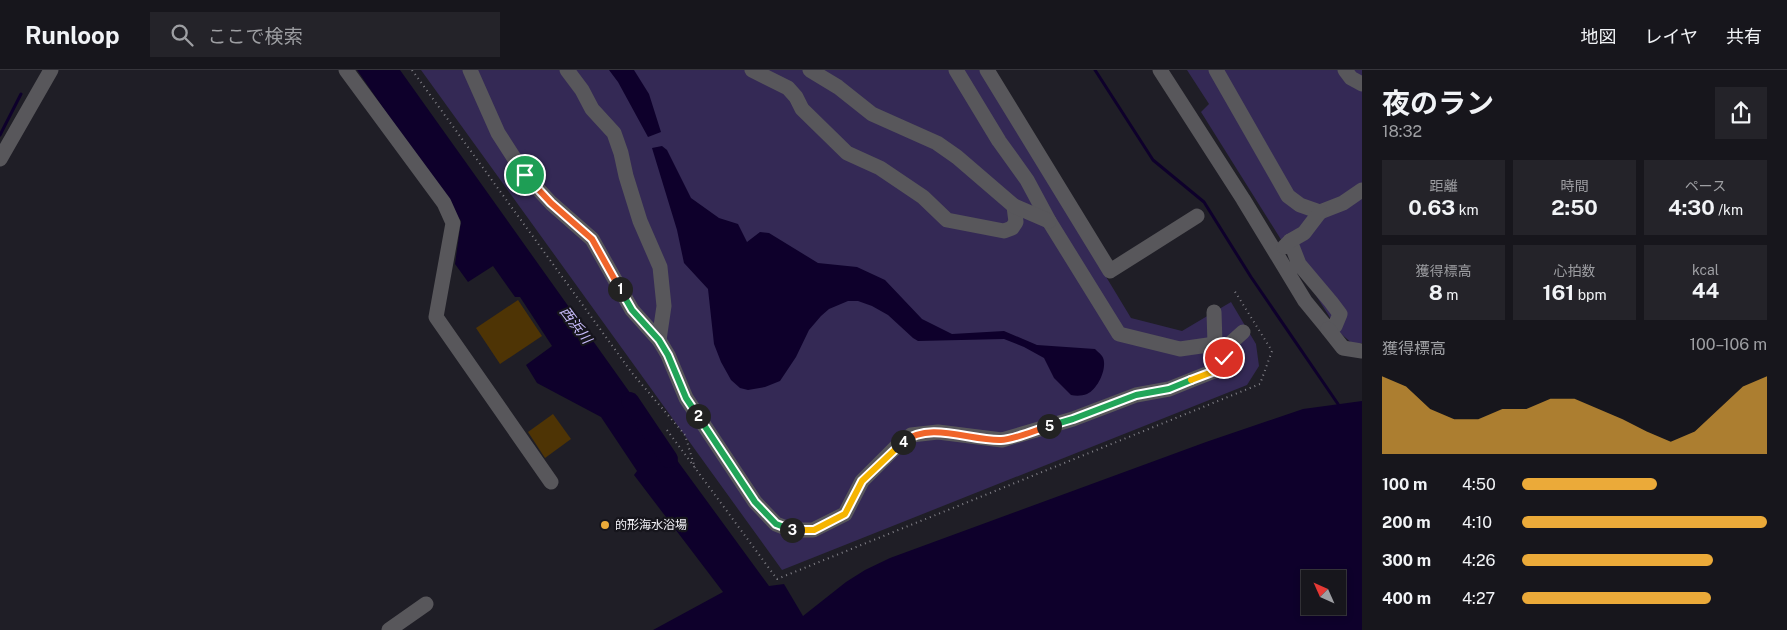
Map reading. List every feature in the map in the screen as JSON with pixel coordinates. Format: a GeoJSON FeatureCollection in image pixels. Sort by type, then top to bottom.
{"type":"FeatureCollection","features":[{"type":"Feature","properties":{"kind":"street"},"geometry":{"type":"LineString","coordinates":[[0,159],[51,70]]}},
{"type":"Feature","properties":{"kind":"street"},"geometry":{"type":"LineString","coordinates":[[346,70],[444,203],[453,223],[436,317],[551,482]]}},
{"type":"Feature","properties":{"kind":"street"},"geometry":{"type":"LineString","coordinates":[[470,70],[498,133],[525,175],[551,203],[592,239],[632,310],[659,340],[668,355],[686,398],[755,502],[776,524],[791,530],[814,530],[845,514],[862,481],[896,447],[911,435],[938,432],[1002,440],[1073,419],[1136,395],[1169,389],[1220,369],[1224,358],[1214,312]]}},
{"type":"Feature","properties":{"kind":"street"},"geometry":{"type":"LineString","coordinates":[[567,70],[582,90],[592,109],[614,133],[640,221],[660,267],[664,306],[659,340]]}},
{"type":"Feature","properties":{"kind":"street"},"geometry":{"type":"LineString","coordinates":[[752,70],[788,88],[796,97],[802,109],[847,153],[880,168],[923,197],[947,220],[1004,231],[1012,228],[1016,222],[1014,206]]}},
{"type":"Feature","properties":{"kind":"street"},"geometry":{"type":"LineString","coordinates":[[810,70],[838,87],[872,114],[937,143],[957,157],[1014,206],[1049,221]]}},
{"type":"Feature","properties":{"kind":"street"},"geometry":{"type":"LineString","coordinates":[[956,70],[999,141],[1027,180],[1049,221],[1119,334],[1180,349],[1220,346],[1243,332]]}},
{"type":"Feature","properties":{"kind":"street"},"geometry":{"type":"LineString","coordinates":[[988,70],[1110,271],[1197,216]]}},
{"type":"Feature","properties":{"kind":"street"},"geometry":{"type":"LineString","coordinates":[[1160,70],[1305,301],[1343,348],[1362,351]]}},
{"type":"Feature","properties":{"kind":"street"},"geometry":{"type":"LineString","coordinates":[[1216,70],[1288,196],[1300,205],[1320,212]]}},
{"type":"Feature","properties":{"kind":"street"},"geometry":{"type":"LineString","coordinates":[[1346,70],[1351,78],[1362,84]]}},
{"type":"Feature","properties":{"kind":"street"},"geometry":{"type":"LineString","coordinates":[[1328,329],[1335,326],[1340,314],[1287,245],[1304,233],[1320,212],[1342,203],[1362,190]]}},
{"type":"Feature","properties":{"kind":"street"},"geometry":{"type":"LineString","coordinates":[[389,630],[426,604]]}},
{"type":"Feature","properties":{"kind":"path"},"geometry":{"type":"LineString","coordinates":[[412,70],[632,373],[685,435],[696,470]]}},
{"type":"Feature","properties":{"kind":"path"},"geometry":{"type":"LineString","coordinates":[[667,430],[777,579],[1260,384],[1272,351],[1234,290]]}},
{"type":"Feature","properties":{"kind":"shaded area"},"geometry":{"type":"Polygon","coordinates":[[[421,70],[981,70],[1131,318],[1182,331],[1231,302],[1256,344],[1259,366],[1247,385],[782,570],[421,70]]]}},
{"type":"Feature","properties":{"kind":"shaded area"},"geometry":{"type":"Polygon","coordinates":[[[1187,70],[1362,70],[1362,343],[1354,345],[1339,332],[1201,112],[1209,104],[1187,70]]]}},
{"type":"Feature","properties":{"kind":"water"},"geometry":{"type":"Polygon","coordinates":[[[357,70],[400,70],[648,418],[640,424],[653,443],[660,437],[769,586],[784,584],[803,616],[846,582],[890,558],[1206,442],[1303,409],[1362,401],[1362,630],[653,630],[723,592],[634,475],[637,471],[601,417],[537,383],[526,365],[552,346],[520,297],[515,297],[493,266],[468,282],[455,264],[461,221],[357,70]]]}},
{"type":"Feature","properties":{"kind":"water"},"geometry":{"type":"Polygon","coordinates":[[[609,70],[634,70],[649,94],[661,132],[648,137],[618,82],[609,70]]]}},
{"type":"Feature","properties":{"kind":"water"},"geometry":{"type":"Polygon","coordinates":[[[662,146],[667,150],[691,198],[719,218],[738,224],[747,242],[760,232],[769,233],[818,263],[857,267],[885,280],[922,319],[952,334],[1004,331],[1037,345],[1095,349],[1104,360],[1100,380],[1091,392],[1079,396],[1071,395],[1054,378],[1044,358],[1024,347],[1004,339],[918,341],[888,315],[858,301],[848,301],[829,309],[809,330],[796,357],[780,381],[765,387],[748,390],[740,388],[731,380],[714,344],[708,289],[684,263],[677,230],[652,148],[662,146]]]}},
{"type":"Feature","properties":{"kind":"building"},"geometry":{"type":"Polygon","coordinates":[[[518,300],[542,336],[500,364],[476,328],[518,300]]]}},
{"type":"Feature","properties":{"kind":"building"},"geometry":{"type":"Polygon","coordinates":[[[553,414],[571,439],[545,458],[528,432],[553,414]]]}},
{"type":"Feature","properties":{"kind":"waterway"},"geometry":{"type":"LineString","coordinates":[[1095,70],[1153,160],[1204,202],[1251,277],[1338,404]]}},
{"type":"Feature","properties":{"kind":"waterway"},"geometry":{"type":"LineString","coordinates":[[0,135],[21,94]]}},
{"type":"Feature","properties":{"kind":"waterway","name":"西浜川"},"geometry":{"type":"LineString","coordinates":[[630,401],[669,459]]}},
{"type":"Feature","properties":{"kind":"place","name":"的形海水浴場"},"geometry":{"type":"Point","coordinates":[605,525]}},
{"type":"Feature","properties":{"kind":"route"},"geometry":{"type":"LineString","coordinates":[[525,175],[551,203],[592,239],[632,310],[659,340],[668,355],[686,398],[755,502],[776,524],[791,530],[814,530],[845,514],[862,481],[896,447],[911,435],[938,432],[1002,440],[1073,419],[1136,395],[1169,389],[1220,369],[1224,358]]}}]}
